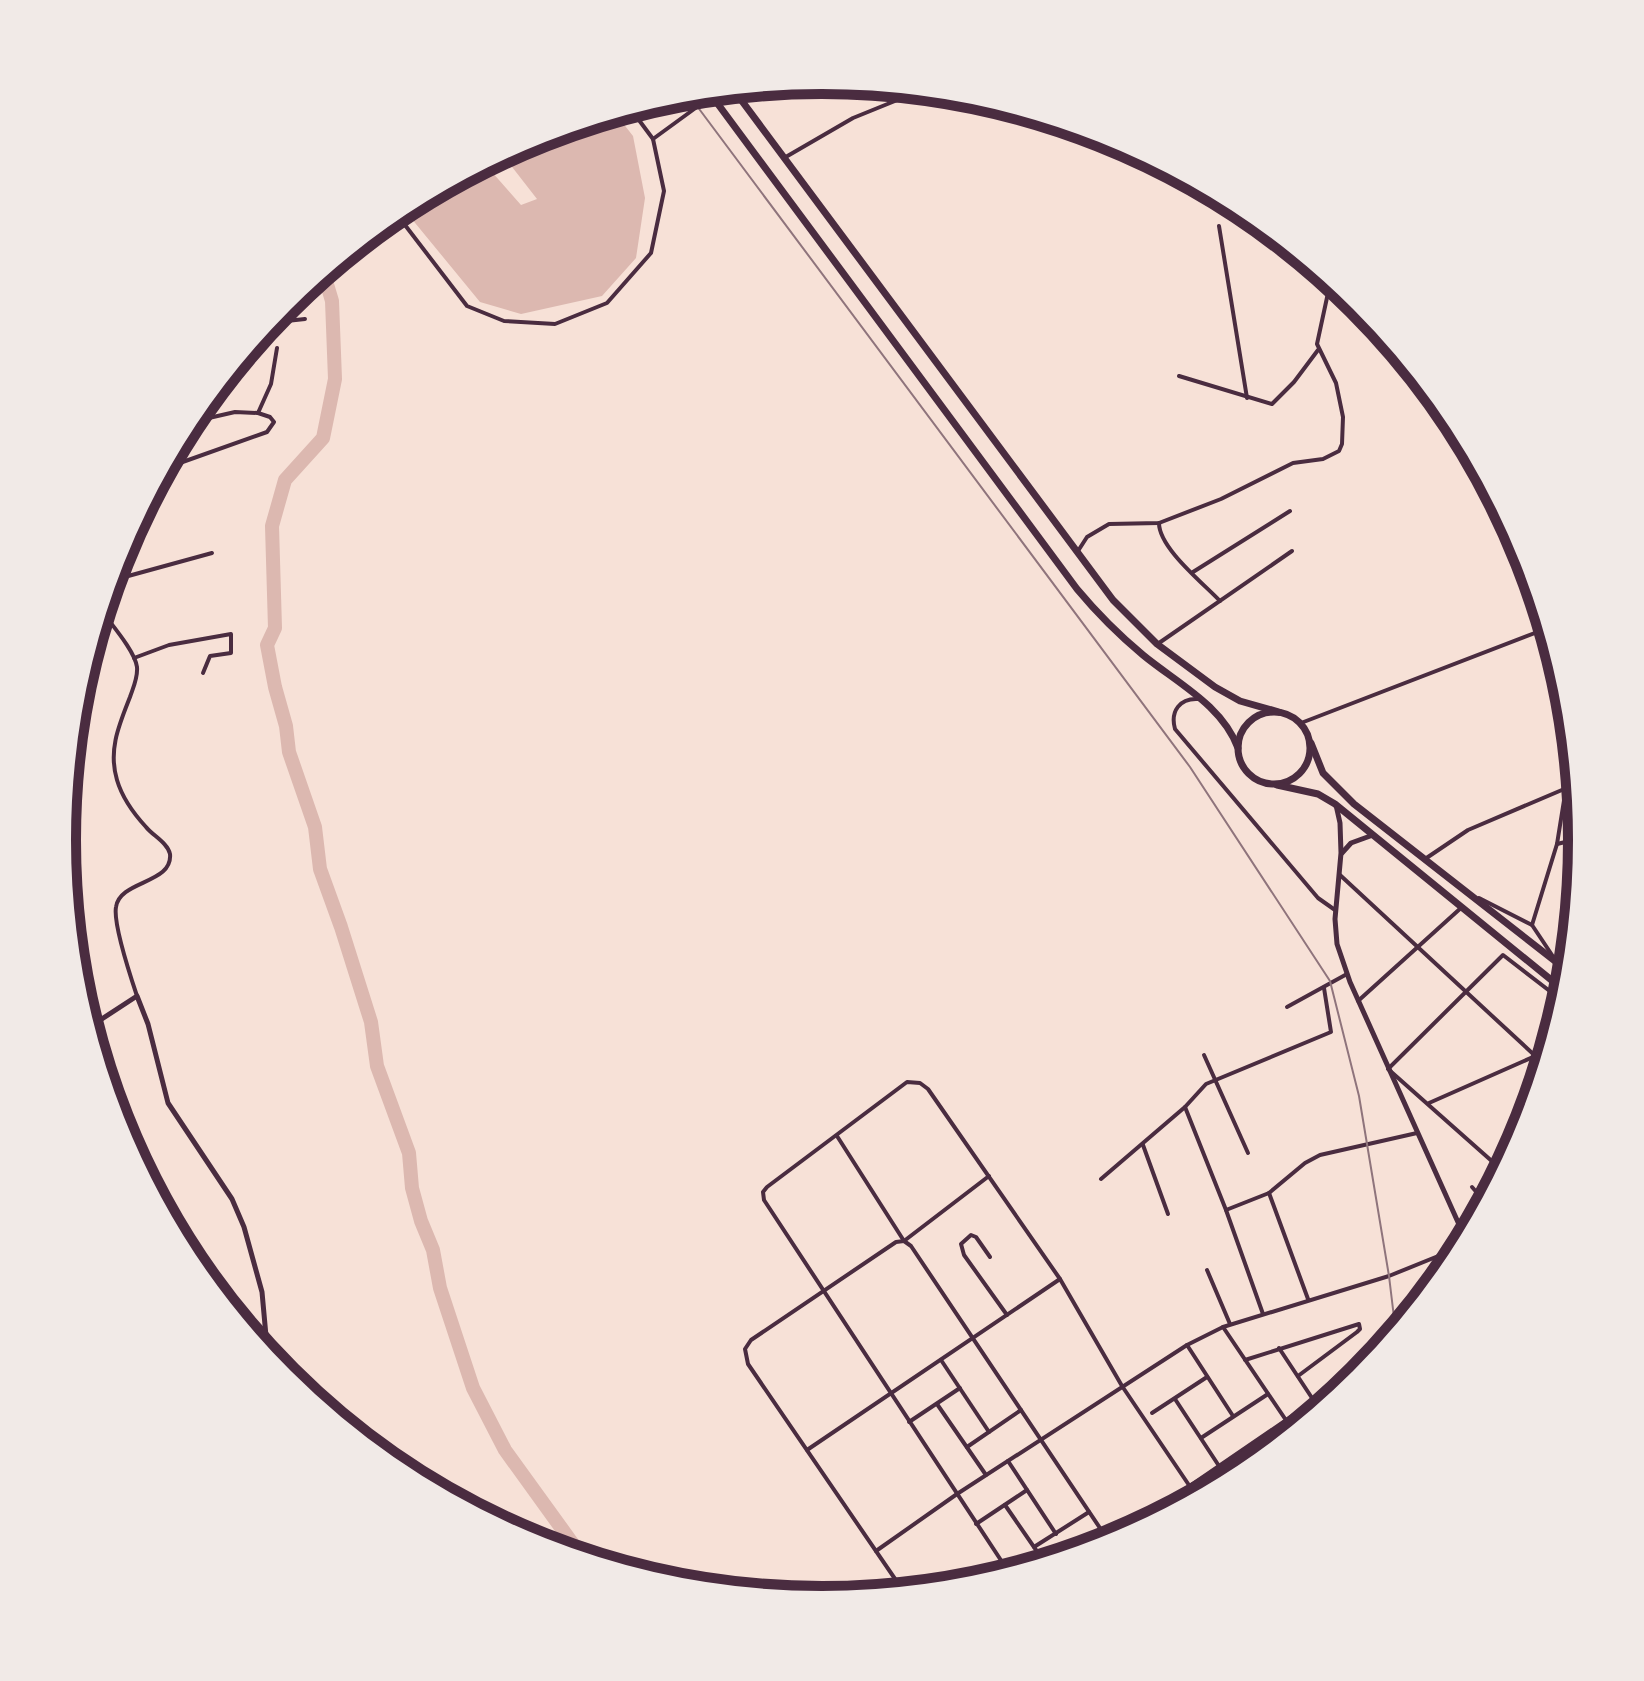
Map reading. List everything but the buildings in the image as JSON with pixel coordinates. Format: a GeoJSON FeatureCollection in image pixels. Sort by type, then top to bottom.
{"type":"FeatureCollection","features":[{"type":"Feature","properties":{"kind":"highway"},"geometry":{"type":"LineString","coordinates":[[740,99],[1113,600],[1157,644],[1228,696],[1291,715],[1301,723],[1316,760],[1333,784],[1558,962]]}},
{"type":"Feature","properties":{"kind":"highway"},"geometry":{"type":"LineString","coordinates":[[716,102],[1071,582],[1116,632],[1218,713],[1238,748],[1245,771],[1254,779],[1318,794],[1335,804],[1555,983]]}},
{"type":"Feature","properties":{"kind":"highway"},"geometry":{"type":"LineString","coordinates":[[1238,748],[1241,733],[1250,720],[1264,713],[1279,712]]}},
{"type":"Feature","properties":{"kind":"highway"},"geometry":{"type":"LineString","coordinates":[[1277,785],[1291,781],[1303,771],[1310,758],[1311,743]]}},
{"type":"Feature","properties":{"kind":"street"},"geometry":{"type":"LineString","coordinates":[[784,158],[853,118],[900,99]]}},
{"type":"Feature","properties":{"kind":"street"},"geometry":{"type":"LineString","coordinates":[[653,139],[695,106]]}},
{"type":"Feature","properties":{"kind":"street"},"geometry":{"type":"LineString","coordinates":[[404,223],[467,306],[504,321],[555,324],[607,303],[651,253],[664,191],[653,139],[637,118]]}},
{"type":"Feature","properties":{"kind":"street"},"geometry":{"type":"LineString","coordinates":[[1219,226],[1247,398]]}},
{"type":"Feature","properties":{"kind":"street"},"geometry":{"type":"LineString","coordinates":[[1078,551],[1087,537],[1109,524],[1159,523],[1221,499],[1293,463],[1323,459],[1339,451],[1343,417],[1336,383],[1318,350],[1317,339],[1328,293]]}},
{"type":"Feature","properties":{"kind":"street"},"geometry":{"type":"LineString","coordinates":[[287,321],[305,319]]}},
{"type":"Feature","properties":{"kind":"street"},"geometry":{"type":"LineString","coordinates":[[258,413],[271,384],[277,348]]}},
{"type":"Feature","properties":{"kind":"street"},"geometry":{"type":"LineString","coordinates":[[1179,376],[1266,404],[1276,402],[1318,350]]}},
{"type":"Feature","properties":{"kind":"street"},"geometry":{"type":"LineString","coordinates":[[178,464],[267,432],[274,422],[258,413],[235,412],[207,418]]}},
{"type":"Feature","properties":{"kind":"street"},"geometry":{"type":"LineString","coordinates":[[1193,572],[1290,511]]}},
{"type":"Feature","properties":{"kind":"street"},"geometry":{"type":"LineString","coordinates":[[1159,523],[1161,534],[1175,554],[1220,601]]}},
{"type":"Feature","properties":{"kind":"street"},"geometry":{"type":"LineString","coordinates":[[1157,644],[1292,551]]}},
{"type":"Feature","properties":{"kind":"street"},"geometry":{"type":"LineString","coordinates":[[125,577],[212,553]]}},
{"type":"Feature","properties":{"kind":"street"},"geometry":{"type":"LineString","coordinates":[[109,622],[134,658],[137,668],[136,681],[116,732],[112,757],[117,782],[129,805],[170,853],[168,865],[160,873],[123,894],[116,906],[122,944],[148,1024],[168,1103],[232,1199],[244,1227],[262,1292],[266,1338]]}},
{"type":"Feature","properties":{"kind":"street"},"geometry":{"type":"LineString","coordinates":[[1301,723],[1538,632]]}},
{"type":"Feature","properties":{"kind":"street"},"geometry":{"type":"LineString","coordinates":[[134,658],[169,645],[231,634],[231,653],[222,657],[210,656],[203,673]]}},
{"type":"Feature","properties":{"kind":"street"},"geometry":{"type":"LineString","coordinates":[[1199,699],[1190,699],[1179,705],[1173,717],[1175,729],[1318,898],[1335,910]]}},
{"type":"Feature","properties":{"kind":"street"},"geometry":{"type":"LineString","coordinates":[[1425,859],[1468,830],[1566,788]]}},
{"type":"Feature","properties":{"kind":"street"},"geometry":{"type":"LineString","coordinates":[[1532,925],[1557,844],[1566,789]]}},
{"type":"Feature","properties":{"kind":"street"},"geometry":{"type":"LineString","coordinates":[[1335,804],[1340,823],[1341,853],[1335,910],[1337,944],[1358,1001],[1460,1227]]}},
{"type":"Feature","properties":{"kind":"street"},"geometry":{"type":"LineString","coordinates":[[1341,853],[1351,843],[1373,835]]}},
{"type":"Feature","properties":{"kind":"street"},"geometry":{"type":"LineString","coordinates":[[1557,844],[1568,841]]}},
{"type":"Feature","properties":{"kind":"street"},"geometry":{"type":"LineString","coordinates":[[1340,875],[1535,1056],[1429,1103]]}},
{"type":"Feature","properties":{"kind":"street"},"geometry":{"type":"LineString","coordinates":[[1470,894],[1532,925],[1555,960]]}},
{"type":"Feature","properties":{"kind":"street"},"geometry":{"type":"LineString","coordinates":[[1358,1001],[1462,907]]}},
{"type":"Feature","properties":{"kind":"street"},"geometry":{"type":"LineString","coordinates":[[1388,1069],[1503,955],[1552,993]]}},
{"type":"Feature","properties":{"kind":"street"},"geometry":{"type":"LineString","coordinates":[[1287,1007],[1347,974]]}},
{"type":"Feature","properties":{"kind":"street"},"geometry":{"type":"LineString","coordinates":[[1101,1179],[1185,1107],[1206,1084],[1331,1032],[1324,988]]}},
{"type":"Feature","properties":{"kind":"street"},"geometry":{"type":"LineString","coordinates":[[98,1021],[137,996]]}},
{"type":"Feature","properties":{"kind":"street"},"geometry":{"type":"LineString","coordinates":[[1204,1055],[1217,1078],[1248,1153]]}},
{"type":"Feature","properties":{"kind":"street"},"geometry":{"type":"LineString","coordinates":[[1388,1069],[1494,1163]]}},
{"type":"Feature","properties":{"kind":"street"},"geometry":{"type":"LineString","coordinates":[[1003,1564],[764,1200],[763,1192],[907,1082],[920,1083],[928,1089],[989,1176],[1060,1279],[1122,1386],[1191,1489]]}},
{"type":"Feature","properties":{"kind":"street"},"geometry":{"type":"LineString","coordinates":[[1185,1107],[1263,1314]]}},
{"type":"Feature","properties":{"kind":"street"},"geometry":{"type":"LineString","coordinates":[[1226,1210],[1269,1193],[1305,1163],[1320,1155],[1417,1133]]}},
{"type":"Feature","properties":{"kind":"street"},"geometry":{"type":"LineString","coordinates":[[837,1136],[904,1241],[911,1246],[1103,1532]]}},
{"type":"Feature","properties":{"kind":"street"},"geometry":{"type":"LineString","coordinates":[[1142,1143],[1168,1214]]}},
{"type":"Feature","properties":{"kind":"street"},"geometry":{"type":"LineString","coordinates":[[897,1582],[748,1364],[745,1349],[751,1340],[896,1242],[904,1241],[989,1176]]}},
{"type":"Feature","properties":{"kind":"street"},"geometry":{"type":"LineString","coordinates":[[1472,1187],[1478,1194]]}},
{"type":"Feature","properties":{"kind":"street"},"geometry":{"type":"LineString","coordinates":[[1269,1193],[1308,1299]]}},
{"type":"Feature","properties":{"kind":"street"},"geometry":{"type":"LineString","coordinates":[[990,1257],[976,1237],[971,1235],[963,1240],[964,1255],[1007,1315]]}},
{"type":"Feature","properties":{"kind":"street"},"geometry":{"type":"LineString","coordinates":[[876,1551],[957,1494],[1187,1345],[1230,1324],[1389,1276],[1442,1254]]}},
{"type":"Feature","properties":{"kind":"street"},"geometry":{"type":"LineString","coordinates":[[1207,1270],[1230,1324]]}},
{"type":"Feature","properties":{"kind":"street"},"geometry":{"type":"LineString","coordinates":[[807,1450],[1060,1279]]}},
{"type":"Feature","properties":{"kind":"street"},"geometry":{"type":"LineString","coordinates":[[1245,1360],[1359,1324],[1357,1332],[1298,1376]]}},
{"type":"Feature","properties":{"kind":"street"},"geometry":{"type":"LineString","coordinates":[[1223,1327],[1286,1420]]}},
{"type":"Feature","properties":{"kind":"street"},"geometry":{"type":"LineString","coordinates":[[1187,1345],[1233,1416]]}},
{"type":"Feature","properties":{"kind":"street"},"geometry":{"type":"LineString","coordinates":[[1165,1503],[1314,1401],[1279,1348]]}},
{"type":"Feature","properties":{"kind":"street"},"geometry":{"type":"LineString","coordinates":[[941,1360],[989,1432]]}},
{"type":"Feature","properties":{"kind":"street"},"geometry":{"type":"LineString","coordinates":[[1152,1413],[1207,1377]]}},
{"type":"Feature","properties":{"kind":"street"},"geometry":{"type":"LineString","coordinates":[[909,1422],[960,1388]]}},
{"type":"Feature","properties":{"kind":"street"},"geometry":{"type":"LineString","coordinates":[[1201,1438],[1268,1394]]}},
{"type":"Feature","properties":{"kind":"street"},"geometry":{"type":"LineString","coordinates":[[1175,1399],[1219,1466]]}},
{"type":"Feature","properties":{"kind":"street"},"geometry":{"type":"LineString","coordinates":[[937,1404],[986,1475]]}},
{"type":"Feature","properties":{"kind":"street"},"geometry":{"type":"LineString","coordinates":[[967,1447],[1021,1410]]}},
{"type":"Feature","properties":{"kind":"street"},"geometry":{"type":"LineString","coordinates":[[1008,1461],[1056,1534]]}},
{"type":"Feature","properties":{"kind":"street"},"geometry":{"type":"LineString","coordinates":[[976,1524],[1027,1490]]}},
{"type":"Feature","properties":{"kind":"street"},"geometry":{"type":"LineString","coordinates":[[1005,1505],[1039,1554]]}},
{"type":"Feature","properties":{"kind":"street"},"geometry":{"type":"LineString","coordinates":[[1034,1547],[1089,1512]]}},
{"type":"Feature","properties":{"kind":"shaded area"},"geometry":{"type":"Polygon","coordinates":[[[622,122],[633,136],[645,198],[636,258],[602,296],[521,314],[480,302],[411,218],[491,171],[521,205],[537,199],[509,163],[582,134],[622,122]]]}},
{"type":"Feature","properties":{"kind":"waterway"},"geometry":{"type":"LineString","coordinates":[[327,283],[332,301],[335,379],[323,438],[285,480],[272,526],[275,628],[267,645],[275,687],[286,726],[289,752],[315,827],[320,869],[371,1022],[377,1066],[409,1153],[412,1188],[473,1388],[505,1450],[572,1543]]}},
{"type":"Feature","properties":{"kind":"railway"},"geometry":{"type":"LineString","coordinates":[[697,106],[1190,767],[1330,981],[1359,1096],[1394,1319]]}}]}
